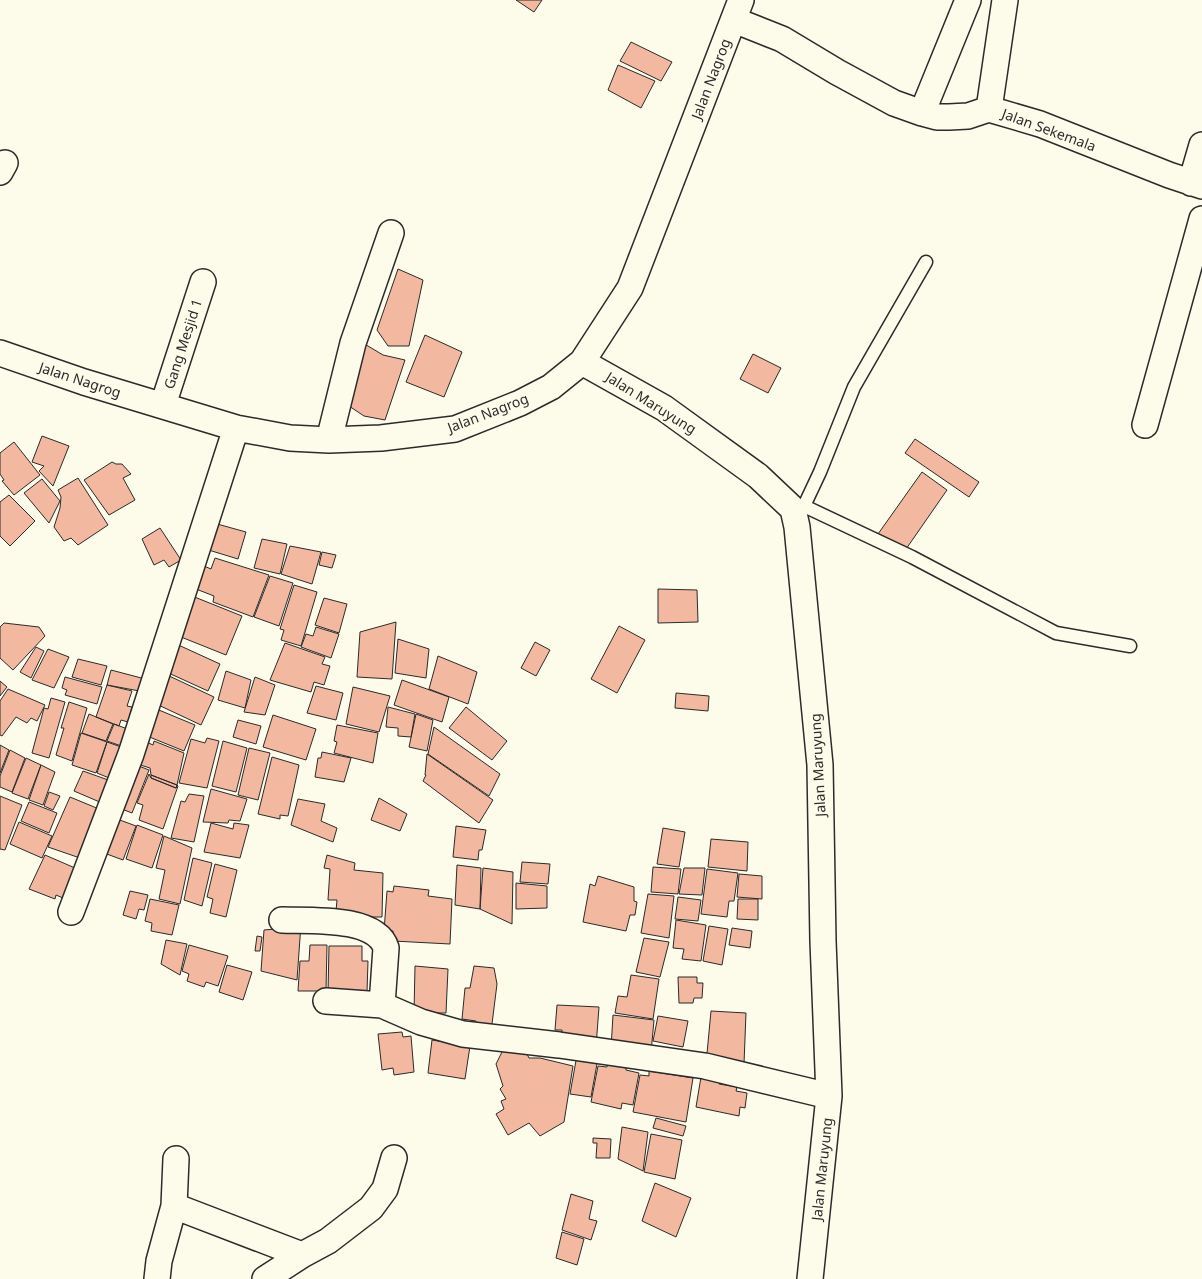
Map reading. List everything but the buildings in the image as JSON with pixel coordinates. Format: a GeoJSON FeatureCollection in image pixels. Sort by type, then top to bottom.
{"type":"FeatureCollection","features":[{"type":"Feature","properties":{"kind":"street"},"geometry":{"type":"LineString","coordinates":[[922,113],[968,0]]}},
{"type":"Feature","properties":{"kind":"street"},"geometry":{"type":"LineString","coordinates":[[989,109],[1005,0]]}},
{"type":"Feature","properties":{"kind":"street","name":"Jalan Sekemala"},"geometry":{"type":"LineString","coordinates":[[737,10],[837,72],[894,102],[922,113],[937,117],[968,116],[989,109],[1040,124],[1196,184]]}},
{"type":"Feature","properties":{"kind":"street","name":"Jalan Nagrog"},"geometry":{"type":"LineString","coordinates":[[0,353],[84,382],[236,428],[290,438],[329,440],[381,438],[454,429],[527,399],[551,387],[582,362],[630,288],[737,10]]}},
{"type":"Feature","properties":{"kind":"street"},"geometry":{"type":"LineString","coordinates":[[1196,184],[1202,145]]}},
{"type":"Feature","properties":{"kind":"street"},"geometry":{"type":"LineString","coordinates":[[1145,425],[1202,219]]}},
{"type":"Feature","properties":{"kind":"street"},"geometry":{"type":"LineString","coordinates":[[329,440],[353,343],[391,233]]}},
{"type":"Feature","properties":{"kind":"street","name":"Gang Mesjid 1"},"geometry":{"type":"LineString","coordinates":[[163,405],[202,282]]}},
{"type":"Feature","properties":{"kind":"street","name":"Jalan Maruyung"},"geometry":{"type":"LineString","coordinates":[[582,362],[664,408],[798,507],[797,526],[820,765],[823,941],[829,1096],[810,1279]]}},
{"type":"Feature","properties":{"kind":"street"},"geometry":{"type":"LineString","coordinates":[[71,912],[131,754],[236,428]]}},
{"type":"Feature","properties":{"kind":"street"},"geometry":{"type":"LineString","coordinates":[[282,920],[340,923],[361,927],[377,934],[383,940],[386,948],[382,1005]]}},
{"type":"Feature","properties":{"kind":"street"},"geometry":{"type":"LineString","coordinates":[[326,1001],[382,1005],[421,1022],[463,1034],[514,1039],[705,1066],[829,1096]]}},
{"type":"Feature","properties":{"kind":"street"},"geometry":{"type":"LineString","coordinates":[[265,1279],[328,1241],[371,1208],[385,1189],[394,1158]]}},
{"type":"Feature","properties":{"kind":"street"},"geometry":{"type":"LineString","coordinates":[[157,1279],[159,1261],[174,1206],[176,1159]]}},
{"type":"Feature","properties":{"kind":"street"},"geometry":{"type":"LineString","coordinates":[[174,1206],[302,1255]]}},
{"type":"Feature","properties":{"kind":"lane"},"geometry":{"type":"LineString","coordinates":[[926,262],[854,387],[820,472],[798,507],[904,553],[1056,633],[1130,646]]}}]}
